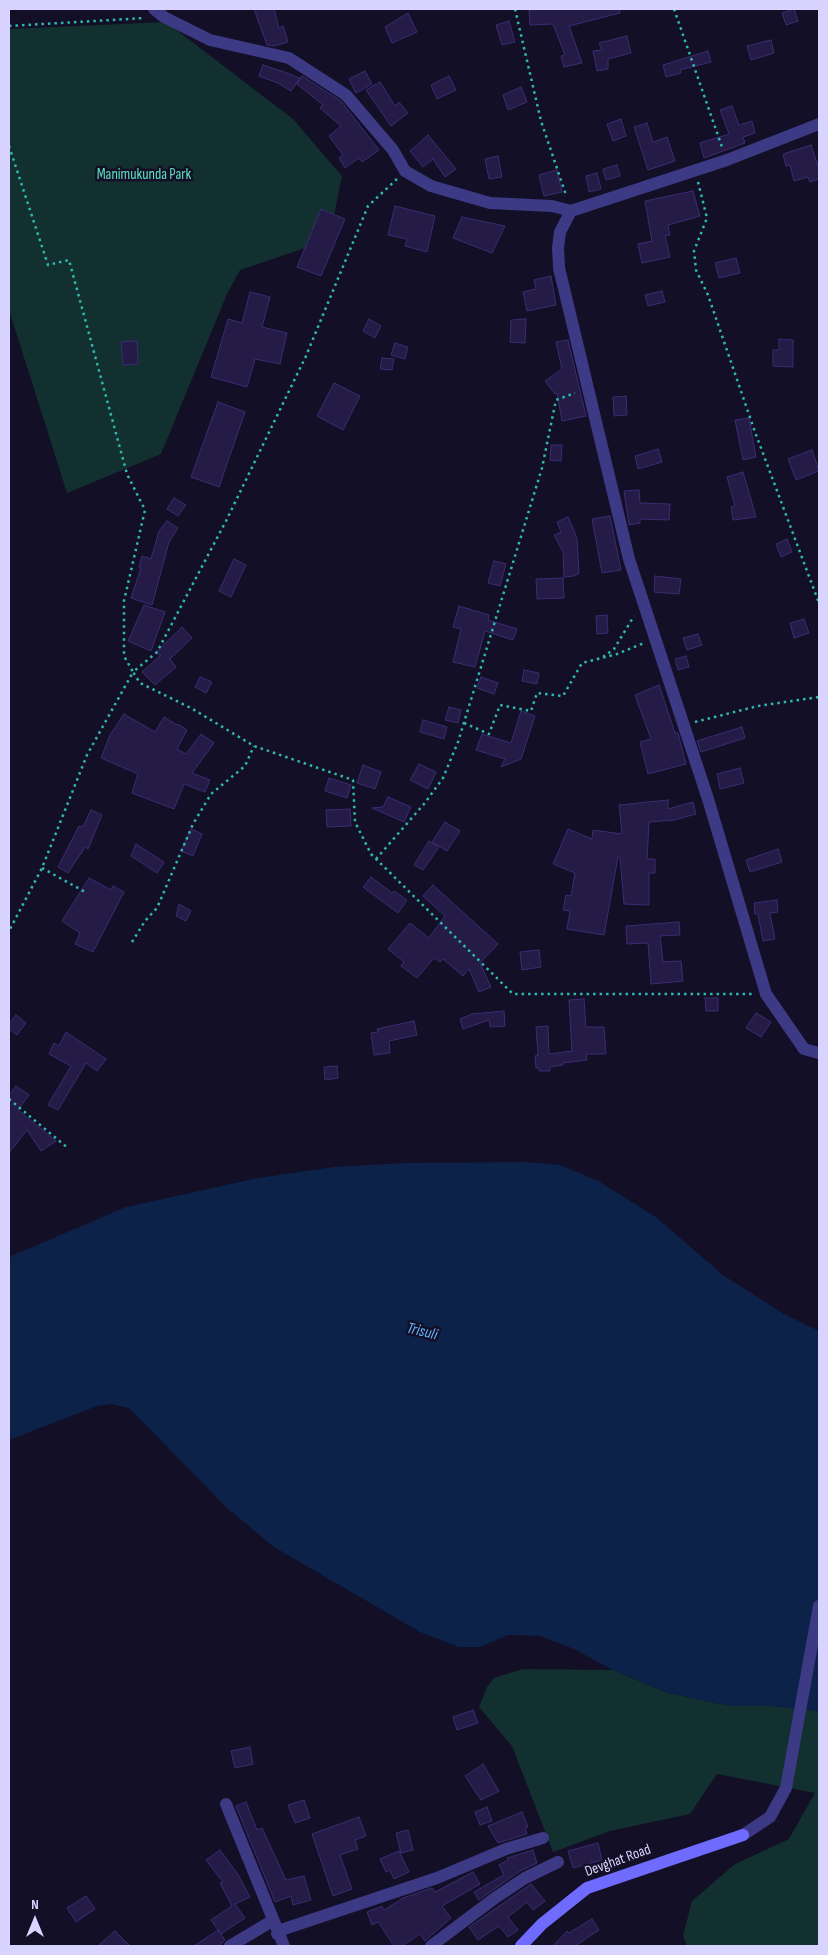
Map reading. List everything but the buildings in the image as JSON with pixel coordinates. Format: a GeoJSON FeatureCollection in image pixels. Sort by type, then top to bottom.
{"type":"FeatureCollection","features":[{"type":"Feature","properties":{"kind":"street"},"geometry":{"type":"LineString","coordinates":[[154,9],[164,17],[210,40],[289,58],[346,95],[393,150],[405,171],[431,186],[490,203],[552,206],[571,211],[727,160],[819,124]]}},
{"type":"Feature","properties":{"kind":"street"},"geometry":{"type":"LineString","coordinates":[[571,211],[560,232],[558,248],[559,268],[629,559],[684,725],[766,994],[804,1049],[819,1053]]}},
{"type":"Feature","properties":{"kind":"street","name":"Devghat Road"},"geometry":{"type":"LineString","coordinates":[[521,1946],[542,1924],[587,1888],[743,1835],[770,1817],[786,1788],[819,1606]]}},
{"type":"Feature","properties":{"kind":"street"},"geometry":{"type":"LineString","coordinates":[[226,1804],[272,1922],[284,1946]]}},
{"type":"Feature","properties":{"kind":"street"},"geometry":{"type":"LineString","coordinates":[[277,1934],[284,1929],[437,1878],[506,1849],[543,1838]]}},
{"type":"Feature","properties":{"kind":"street"},"geometry":{"type":"LineString","coordinates":[[431,1946],[525,1878],[558,1862]]}},
{"type":"Feature","properties":{"kind":"street"},"geometry":{"type":"LineString","coordinates":[[230,1946],[272,1922]]}},
{"type":"Feature","properties":{"kind":"path"},"geometry":{"type":"LineString","coordinates":[[515,9],[541,121],[571,211]]}},
{"type":"Feature","properties":{"kind":"path"},"geometry":{"type":"LineString","coordinates":[[674,9],[727,160]]}},
{"type":"Feature","properties":{"kind":"path"},"geometry":{"type":"LineString","coordinates":[[9,26],[164,17]]}},
{"type":"Feature","properties":{"kind":"path"},"geometry":{"type":"LineString","coordinates":[[9,146],[48,265],[69,260],[127,474],[145,510],[124,601],[124,656],[140,683],[191,708],[254,746],[353,780],[355,822],[376,859],[513,994],[766,994]]}},
{"type":"Feature","properties":{"kind":"path"},"geometry":{"type":"LineString","coordinates":[[9,931],[42,868],[87,755],[133,672],[156,652],[226,521],[306,356],[368,206],[405,171]]}},
{"type":"Feature","properties":{"kind":"path"},"geometry":{"type":"LineString","coordinates":[[695,171],[707,218],[694,251],[696,270],[708,294],[755,432],[819,603]]}},
{"type":"Feature","properties":{"kind":"path"},"geometry":{"type":"LineString","coordinates":[[376,859],[424,804],[443,778],[464,723],[542,468],[556,400],[589,388]]}},
{"type":"Feature","properties":{"kind":"path"},"geometry":{"type":"LineString","coordinates":[[602,658],[614,649],[643,602]]}},
{"type":"Feature","properties":{"kind":"path"},"geometry":{"type":"LineString","coordinates":[[464,723],[489,734],[500,705],[531,711],[537,694],[563,696],[582,663],[656,640]]}},
{"type":"Feature","properties":{"kind":"path"},"geometry":{"type":"LineString","coordinates":[[684,725],[758,706],[819,697]]}},
{"type":"Feature","properties":{"kind":"path"},"geometry":{"type":"LineString","coordinates":[[132,942],[145,921],[157,908],[193,824],[211,794],[245,766],[254,746]]}},
{"type":"Feature","properties":{"kind":"path"},"geometry":{"type":"LineString","coordinates":[[42,868],[87,894]]}},
{"type":"Feature","properties":{"kind":"path"},"geometry":{"type":"LineString","coordinates":[[9,1099],[69,1149]]}},
{"type":"Feature","properties":{"kind":"green space","name":"Manimukunda Park"},"geometry":{"type":"Polygon","coordinates":[[[166,22],[293,119],[342,176],[329,240],[240,270],[227,294],[161,454],[67,493],[9,310],[9,29],[166,22]]]}},
{"type":"Feature","properties":{"kind":"green space"},"geometry":{"type":"Polygon","coordinates":[[[523,1669],[613,1670],[668,1693],[731,1706],[772,1706],[819,1711],[819,1946],[687,1946],[683,1936],[692,1901],[735,1864],[789,1839],[815,1793],[717,1774],[690,1814],[610,1831],[553,1852],[512,1746],[479,1707],[487,1687],[494,1678],[523,1669]]]}},
{"type":"Feature","properties":{"kind":"water","name":"Trisuli"},"geometry":{"type":"Polygon","coordinates":[[[527,1162],[561,1165],[600,1182],[656,1217],[723,1275],[784,1314],[819,1331],[819,1711],[772,1706],[731,1706],[668,1693],[613,1670],[574,1649],[540,1636],[508,1635],[480,1647],[459,1647],[420,1632],[274,1547],[227,1508],[129,1408],[111,1404],[97,1406],[9,1440],[9,1257],[126,1207],[258,1178],[334,1167],[404,1163],[527,1162]]]}}]}
